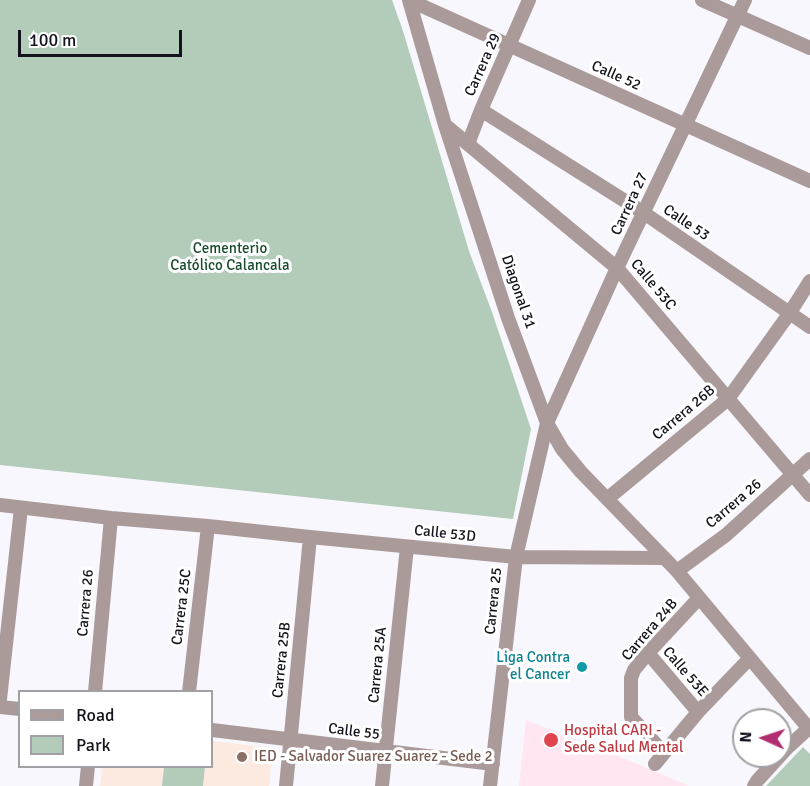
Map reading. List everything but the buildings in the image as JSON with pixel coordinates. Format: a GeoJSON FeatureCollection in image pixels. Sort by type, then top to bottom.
{"type":"FeatureCollection","features":[{"type":"Feature","properties":{"kind":"street","name":"Calle 52"},"geometry":{"type":"LineString","coordinates":[[409,0],[810,181]]}},
{"type":"Feature","properties":{"kind":"street","name":"Diagonal 31"},"geometry":{"type":"LineString","coordinates":[[409,0],[445,125],[508,318],[547,423],[562,449],[663,558]]}},
{"type":"Feature","properties":{"kind":"street","name":"Carrera 29"},"geometry":{"type":"LineString","coordinates":[[468,144],[529,0]]}},
{"type":"Feature","properties":{"kind":"street"},"geometry":{"type":"LineString","coordinates":[[702,0],[810,48]]}},
{"type":"Feature","properties":{"kind":"street","name":"Carrera 27"},"geometry":{"type":"LineString","coordinates":[[547,423],[617,268],[745,0]]}},
{"type":"Feature","properties":{"kind":"street","name":"Calle 53"},"geometry":{"type":"LineString","coordinates":[[481,110],[644,213],[810,327]]}},
{"type":"Feature","properties":{"kind":"street","name":"Calle 53C"},"geometry":{"type":"LineString","coordinates":[[445,125],[617,268],[810,495]]}},
{"type":"Feature","properties":{"kind":"street","name":"Carrera 26B"},"geometry":{"type":"LineString","coordinates":[[607,499],[728,399],[810,281]]}},
{"type":"Feature","properties":{"kind":"street","name":"Carrera 25"},"geometry":{"type":"LineString","coordinates":[[490,786],[516,557],[547,423]]}},
{"type":"Feature","properties":{"kind":"street","name":"Carrera 26"},"geometry":{"type":"LineString","coordinates":[[677,571],[726,535],[810,459]]}},
{"type":"Feature","properties":{"kind":"street","name":"Calle 53D"},"geometry":{"type":"LineString","coordinates":[[0,505],[111,518],[516,557],[663,558]]}},
{"type":"Feature","properties":{"kind":"street"},"geometry":{"type":"LineString","coordinates":[[0,699],[21,508]]}},
{"type":"Feature","properties":{"kind":"street","name":"Carrera 26"},"geometry":{"type":"LineString","coordinates":[[95,690],[111,518]]}},
{"type":"Feature","properties":{"kind":"street","name":"Carrera 25C"},"geometry":{"type":"LineString","coordinates":[[189,690],[208,526]]}},
{"type":"Feature","properties":{"kind":"street","name":"Carrera 25B"},"geometry":{"type":"LineString","coordinates":[[286,786],[310,537]]}},
{"type":"Feature","properties":{"kind":"street","name":"Carrera 25A"},"geometry":{"type":"LineString","coordinates":[[382,786],[407,547]]}},
{"type":"Feature","properties":{"kind":"street"},"geometry":{"type":"LineString","coordinates":[[663,558],[677,571],[810,728],[787,748],[754,786]]}},
{"type":"Feature","properties":{"kind":"street","name":"Carrera 24B"},"geometry":{"type":"LineString","coordinates":[[664,753],[633,720],[630,712],[631,678],[634,670],[648,653],[699,598]]}},
{"type":"Feature","properties":{"kind":"street","name":"Calle 53E"},"geometry":{"type":"LineString","coordinates":[[648,653],[698,712]]}},
{"type":"Feature","properties":{"kind":"street"},"geometry":{"type":"LineString","coordinates":[[655,764],[698,712],[750,658]]}},
{"type":"Feature","properties":{"kind":"street"},"geometry":{"type":"LineString","coordinates":[[0,706],[18,709]]}},
{"type":"Feature","properties":{"kind":"street","name":"Calle 55"},"geometry":{"type":"LineString","coordinates":[[213,730],[493,764]]}},
{"type":"Feature","properties":{"kind":"street"},"geometry":{"type":"LineString","coordinates":[[86,786],[88,768]]}},
{"type":"Feature","properties":{"kind":"shaded area","name":"Hospital CARI - Sede Salud Mental"},"geometry":{"type":"Polygon","coordinates":[[[526,720],[628,760],[689,786],[519,786],[526,720]]]}},
{"type":"Feature","properties":{"kind":"shaded area","name":"IED - Salvador Suarez Suarez - Sede 2"},"geometry":{"type":"Polygon","coordinates":[[[213,741],[273,748],[269,786],[203,786],[205,768],[213,768],[213,741]]]}},
{"type":"Feature","properties":{"kind":"shaded area"},"geometry":{"type":"Polygon","coordinates":[[[102,768],[164,768],[162,786],[100,786],[102,768]]]}},
{"type":"Feature","properties":{"kind":"green space","name":"Cementerio Católico Calancala"},"geometry":{"type":"Polygon","coordinates":[[[0,0],[392,0],[469,251],[531,429],[513,519],[0,465],[0,0]]]}},
{"type":"Feature","properties":{"kind":"green space"},"geometry":{"type":"Polygon","coordinates":[[[803,747],[810,754],[810,786],[766,786],[783,768],[792,768],[792,759],[803,747]]]}},
{"type":"Feature","properties":{"kind":"green space"},"geometry":{"type":"Polygon","coordinates":[[[164,768],[205,768],[203,786],[162,786],[164,768]]]}},
{"type":"Feature","properties":{"kind":"place","name":"Liga Contra el Cancer"},"geometry":{"type":"Point","coordinates":[582,667]}},
{"type":"Feature","properties":{"kind":"place","name":"Hospital CARI - Sede Salud Mental"},"geometry":{"type":"Point","coordinates":[551,740]}},
{"type":"Feature","properties":{"kind":"place","name":"IED - Salvador Suarez Suarez - Sede 2"},"geometry":{"type":"Point","coordinates":[242,757]}}]}
